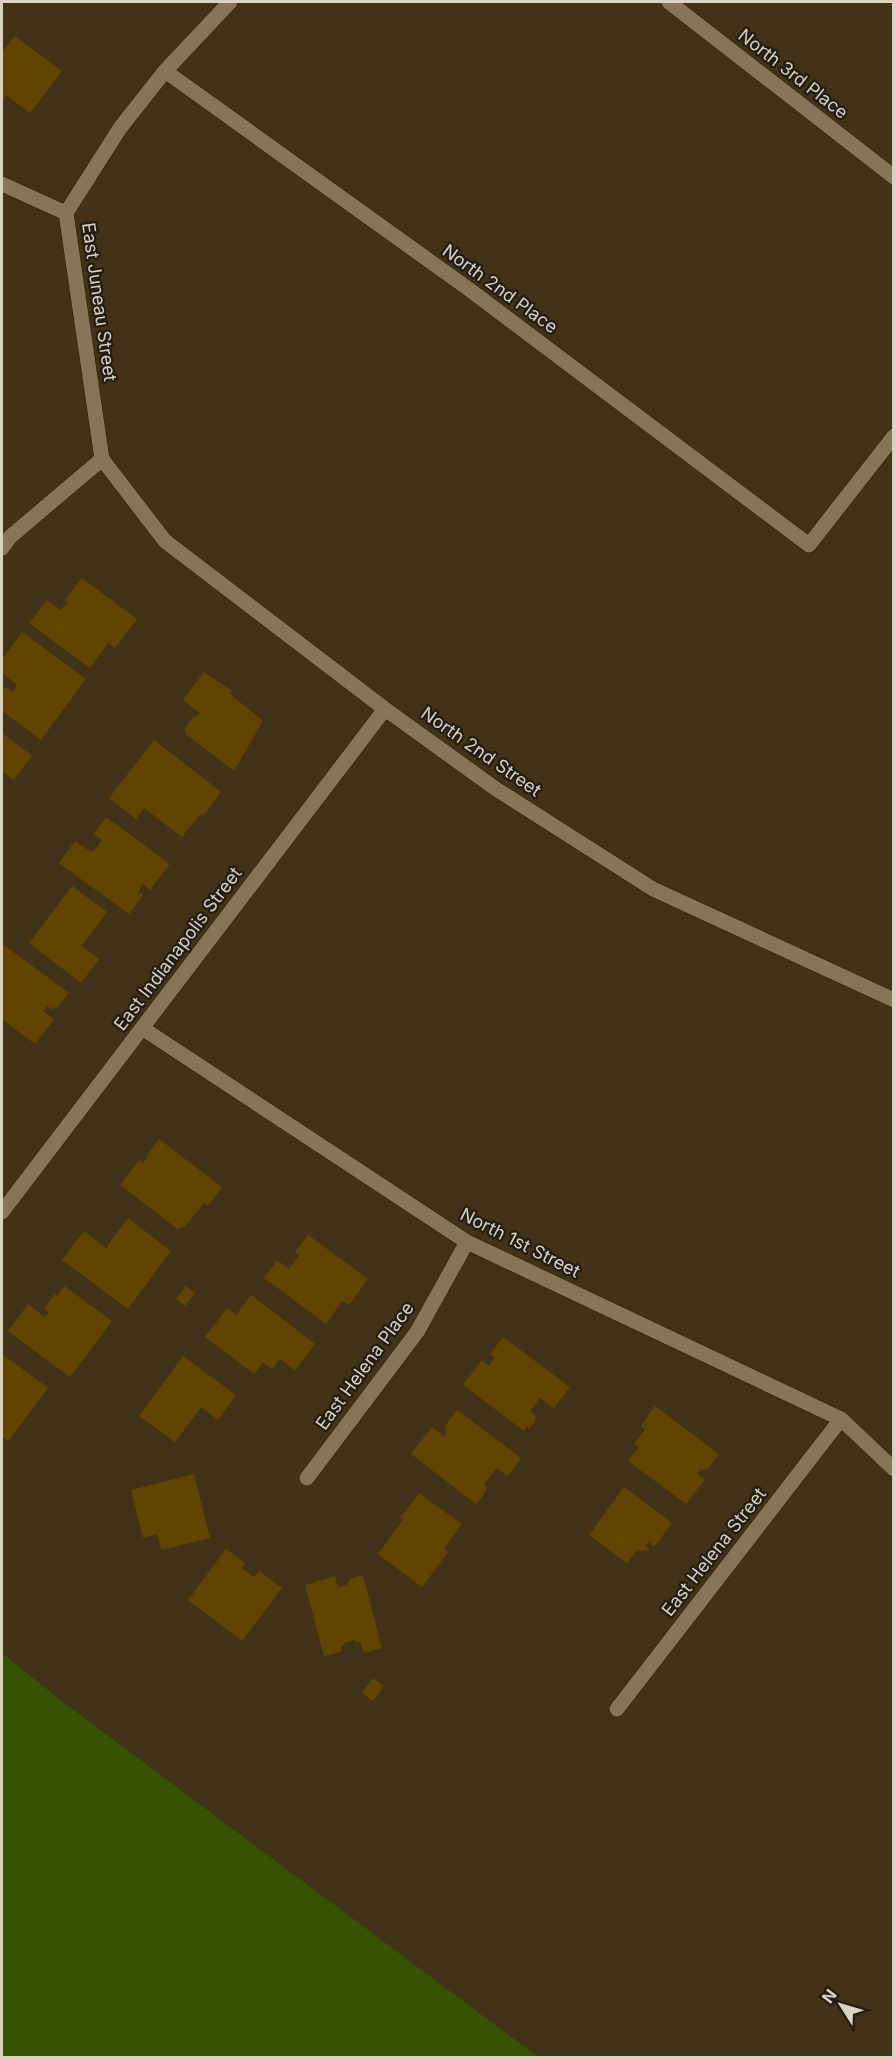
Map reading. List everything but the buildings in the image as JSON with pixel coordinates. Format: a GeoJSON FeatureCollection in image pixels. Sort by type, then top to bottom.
{"type":"FeatureCollection","features":[{"type":"Feature","properties":{"kind":"street","name":"East Juneau Street"},"geometry":{"type":"LineString","coordinates":[[102,459],[66,213],[120,128],[165,71],[230,2]]}},
{"type":"Feature","properties":{"kind":"street","name":"North 3rd Place"},"geometry":{"type":"LineString","coordinates":[[669,2],[894,177]]}},
{"type":"Feature","properties":{"kind":"street","name":"North 2nd Place"},"geometry":{"type":"LineString","coordinates":[[165,71],[470,290],[808,545],[894,436]]}},
{"type":"Feature","properties":{"kind":"street"},"geometry":{"type":"LineString","coordinates":[[2,184],[66,213]]}},
{"type":"Feature","properties":{"kind":"street"},"geometry":{"type":"LineString","coordinates":[[2,548],[10,537],[102,459]]}},
{"type":"Feature","properties":{"kind":"street","name":"North 2nd Street"},"geometry":{"type":"LineString","coordinates":[[102,459],[165,541],[386,709],[496,789],[653,889],[894,1000]]}},
{"type":"Feature","properties":{"kind":"street","name":"East Indianapolis Street"},"geometry":{"type":"LineString","coordinates":[[2,1212],[386,709]]}},
{"type":"Feature","properties":{"kind":"street","name":"North 1st Street"},"geometry":{"type":"LineString","coordinates":[[142,1028],[467,1242],[841,1419],[894,1468]]}},
{"type":"Feature","properties":{"kind":"street","name":"East Helena Place"},"geometry":{"type":"LineString","coordinates":[[307,1478],[417,1332],[467,1242]]}},
{"type":"Feature","properties":{"kind":"street","name":"East Helena Street"},"geometry":{"type":"LineString","coordinates":[[617,1709],[841,1419]]}},
{"type":"Feature","properties":{"kind":"green space"},"geometry":{"type":"Polygon","coordinates":[[[2,1653],[59,1699],[538,2057],[2,2057],[2,1653]]]}}]}
